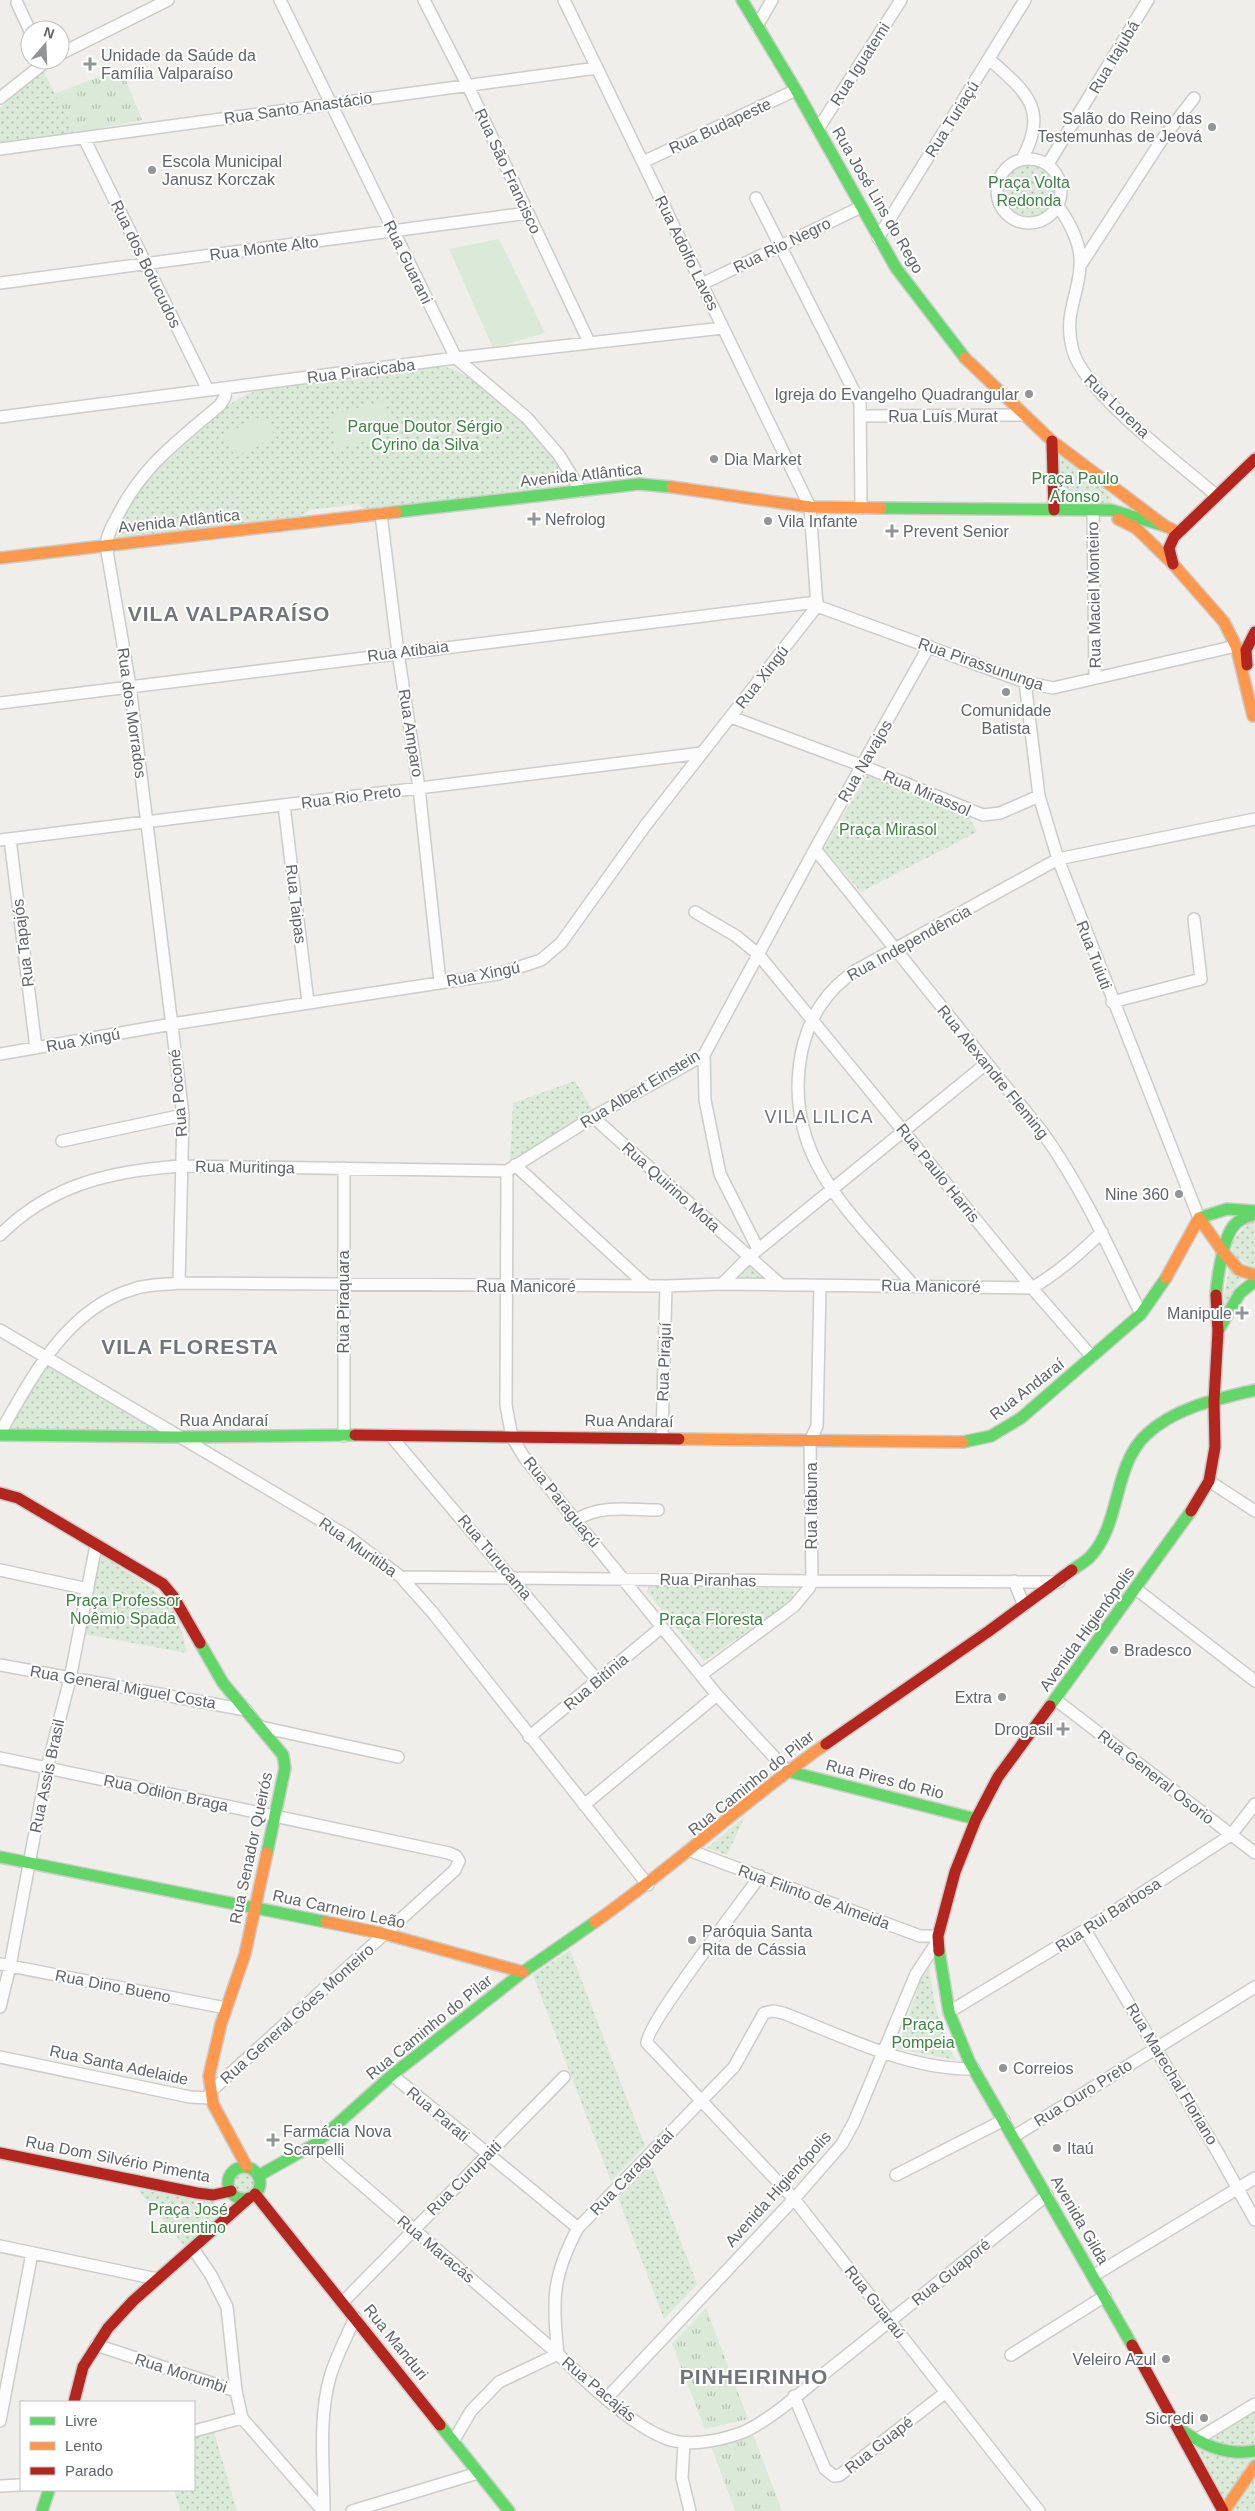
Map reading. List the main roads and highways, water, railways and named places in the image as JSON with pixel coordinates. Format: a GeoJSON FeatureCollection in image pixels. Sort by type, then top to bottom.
{"type":"FeatureCollection","features":[{"type":"Feature","properties":{"kind":"main road","name":"Rua José Lins do Rego"},"geometry":{"type":"LineString","coordinates":[[742,0],[796,90],[896,268],[959,352],[1052,441],[1165,526],[1178,532]]}},
{"type":"Feature","properties":{"kind":"main road"},"geometry":{"type":"LineString","coordinates":[[1052,441],[1054,510]]}},
{"type":"Feature","properties":{"kind":"main road"},"geometry":{"type":"LineString","coordinates":[[1173,564],[1170,546],[1178,532],[1255,459]]}},
{"type":"Feature","properties":{"kind":"main road","name":"Avenida Atlântica"},"geometry":{"type":"LineString","coordinates":[[0,558],[581,491],[618,485],[656,485],[810,507],[1122,512],[1165,526]]}},
{"type":"Feature","properties":{"kind":"main road"},"geometry":{"type":"LineString","coordinates":[[1092,511],[1132,525],[1173,564],[1224,622],[1236,646],[1253,716]]}},
{"type":"Feature","properties":{"kind":"main road"},"geometry":{"type":"LineString","coordinates":[[1224,622],[1248,630],[1246,655],[1255,729]]}},
{"type":"Feature","properties":{"kind":"main road"},"geometry":{"type":"LineString","coordinates":[[1255,1213],[1233,1208],[1216,1211],[1199,1218],[1212,1239],[1239,1270],[1255,1275]]}},
{"type":"Feature","properties":{"kind":"main road","name":"Avenida Higienópolis"},"geometry":{"type":"LineString","coordinates":[[938,1939],[955,1872],[976,1819],[998,1777],[1184,1522],[1209,1481],[1215,1447],[1214,1401],[1218,1332],[1215,1288],[1223,1252],[1234,1224],[1255,1213]]}},
{"type":"Feature","properties":{"kind":"main road","name":"Rua Andaraí"},"geometry":{"type":"LineString","coordinates":[[0,1434],[180,1437],[390,1435],[961,1443],[991,1436],[1021,1418],[1141,1314],[1158,1291],[1181,1253],[1199,1218]]}},
{"type":"Feature","properties":{"kind":"main road"},"geometry":{"type":"LineString","coordinates":[[1181,1253],[1192,1244],[1212,1239]]}},
{"type":"Feature","properties":{"kind":"main road","name":"Avenida Higienópolis"},"geometry":{"type":"LineString","coordinates":[[1218,1332],[1240,1292],[1255,1281]]}},
{"type":"Feature","properties":{"kind":"main road","name":"Rua Caminho do Pilar"},"geometry":{"type":"LineString","coordinates":[[258,2176],[315,2144],[392,2076],[523,1972],[648,1885],[692,1851],[787,1771],[1059,1582],[1090,1557],[1101,1543],[1116,1506],[1125,1469],[1133,1451],[1148,1432],[1163,1420],[1214,1401],[1255,1390]]}},
{"type":"Feature","properties":{"kind":"main road","name":"Rua Senador Queirós"},"geometry":{"type":"LineString","coordinates":[[0,1493],[18,1498],[163,1584],[174,1596],[222,1683],[261,1728],[284,1759],[285,1768],[245,1954],[226,2008],[210,2071],[210,2095],[219,2118]]}},
{"type":"Feature","properties":{"kind":"main road","name":"Rua Pires do Rio"},"geometry":{"type":"LineString","coordinates":[[787,1771],[976,1819]]}},
{"type":"Feature","properties":{"kind":"main road","name":"Rua Carneiro Leão"},"geometry":{"type":"LineString","coordinates":[[0,1856],[385,1934],[523,1972]]}},
{"type":"Feature","properties":{"kind":"main road","name":"Avenida Gilda"},"geometry":{"type":"LineString","coordinates":[[938,1939],[949,2012],[974,2069],[1106,2296],[1223,2511]]}},
{"type":"Feature","properties":{"kind":"main road"},"geometry":{"type":"LineString","coordinates":[[74,2401],[83,2367],[96,2345],[133,2301],[194,2250],[252,2196],[259,2186],[258,2176],[255,2171],[247,2167],[219,2118]]}},
{"type":"Feature","properties":{"kind":"main road"},"geometry":{"type":"LineString","coordinates":[[219,2118],[223,2140],[234,2170]]}},
{"type":"Feature","properties":{"kind":"main road","name":"Rua Dom Silvério Pimenta"},"geometry":{"type":"LineString","coordinates":[[0,2153],[196,2193],[213,2195],[232,2192]]}},
{"type":"Feature","properties":{"kind":"main road"},"geometry":{"type":"LineString","coordinates":[[219,2226],[232,2192],[229,2178],[234,2170],[247,2167]]}},
{"type":"Feature","properties":{"kind":"main road"},"geometry":{"type":"LineString","coordinates":[[232,2192],[240,2198],[252,2196]]}},
{"type":"Feature","properties":{"kind":"main road","name":"Rua Manduri"},"geometry":{"type":"LineString","coordinates":[[252,2196],[343,2302],[509,2511]]}},
{"type":"Feature","properties":{"kind":"main road"},"geometry":{"type":"LineString","coordinates":[[1176,2426],[1196,2440],[1221,2452],[1233,2454],[1255,2451]]}},
{"type":"Feature","properties":{"kind":"main road"},"geometry":{"type":"LineString","coordinates":[[1223,2511],[1255,2466]]}},
{"type":"Feature","properties":{"kind":"main road"},"geometry":{"type":"LineString","coordinates":[[42,2511],[49,2491]]}},
{"type":"Feature","properties":{"kind":"place","name":"Unidade da Saúde da Família Valparaíso"},"geometry":{"type":"Point","coordinates":[90,64]}},
{"type":"Feature","properties":{"kind":"place","name":"Salão do Reino das Testemunhas de Jeová"},"geometry":{"type":"Point","coordinates":[1212,127]}},
{"type":"Feature","properties":{"kind":"place","name":"Escola Municipal Janusz Korczak"},"geometry":{"type":"Point","coordinates":[152,170]}},
{"type":"Feature","properties":{"kind":"place","name":"Igreja do Evangelho Quadrangular"},"geometry":{"type":"Point","coordinates":[1029,394]}},
{"type":"Feature","properties":{"kind":"place","name":"Dia Market"},"geometry":{"type":"Point","coordinates":[714,459]}},
{"type":"Feature","properties":{"kind":"place","name":"Nefrolog"},"geometry":{"type":"Point","coordinates":[534,519]}},
{"type":"Feature","properties":{"kind":"place","name":"Vila Infante"},"geometry":{"type":"Point","coordinates":[768,521]}},
{"type":"Feature","properties":{"kind":"place","name":"Prevent Senior"},"geometry":{"type":"Point","coordinates":[892,531]}},
{"type":"Feature","properties":{"kind":"place","name":"Comunidade Batista"},"geometry":{"type":"Point","coordinates":[1006,692]}},
{"type":"Feature","properties":{"kind":"place","name":"Nine 360"},"geometry":{"type":"Point","coordinates":[1179,1194]}},
{"type":"Feature","properties":{"kind":"place","name":"Manipule"},"geometry":{"type":"Point","coordinates":[1242,1313]}},
{"type":"Feature","properties":{"kind":"place","name":"Bradesco"},"geometry":{"type":"Point","coordinates":[1114,1650]}},
{"type":"Feature","properties":{"kind":"place","name":"Extra"},"geometry":{"type":"Point","coordinates":[1002,1697]}},
{"type":"Feature","properties":{"kind":"place","name":"Drogasil"},"geometry":{"type":"Point","coordinates":[1063,1729]}},
{"type":"Feature","properties":{"kind":"place","name":"Paróquia Santa Rita de Cássia"},"geometry":{"type":"Point","coordinates":[692,1940]}},
{"type":"Feature","properties":{"kind":"place","name":"Correios"},"geometry":{"type":"Point","coordinates":[1003,2068]}},
{"type":"Feature","properties":{"kind":"place","name":"Farmácia Nova Scarpelli"},"geometry":{"type":"Point","coordinates":[273,2140]}},
{"type":"Feature","properties":{"kind":"place","name":"Itaú"},"geometry":{"type":"Point","coordinates":[1057,2148]}},
{"type":"Feature","properties":{"kind":"place","name":"Veleiro Azul"},"geometry":{"type":"Point","coordinates":[1166,2359]}},
{"type":"Feature","properties":{"kind":"place","name":"Sicredi"},"geometry":{"type":"Point","coordinates":[1204,2418]}},
{"type":"Feature","properties":{"kind":"district","name":"VILA VALPARAÍSO"},"geometry":{"type":"Point","coordinates":[229,613]}},
{"type":"Feature","properties":{"kind":"district","name":"VILA LILICA"},"geometry":{"type":"Point","coordinates":[819,1117]}},
{"type":"Feature","properties":{"kind":"district","name":"VILA FLORESTA"},"geometry":{"type":"Point","coordinates":[190,1346]}},
{"type":"Feature","properties":{"kind":"district","name":"PINHEIRINHO"},"geometry":{"type":"Point","coordinates":[754,2376]}},
{"type":"Feature","properties":{"kind":"park label","name":"Praça Volta Redonda"},"geometry":{"type":"Point","coordinates":[1029,191]}},
{"type":"Feature","properties":{"kind":"park label","name":"Parque Doutor Sérgio Cyrino da Silva"},"geometry":{"type":"Point","coordinates":[425,435]}},
{"type":"Feature","properties":{"kind":"park label","name":"Praça Paulo Afonso"},"geometry":{"type":"Point","coordinates":[1075,487]}},
{"type":"Feature","properties":{"kind":"park label","name":"Praça Mirasol"},"geometry":{"type":"Point","coordinates":[888,829]}},
{"type":"Feature","properties":{"kind":"park label","name":"Praça Professor Noêmio Spada"},"geometry":{"type":"Point","coordinates":[123,1609]}},
{"type":"Feature","properties":{"kind":"park label","name":"Praça Floresta"},"geometry":{"type":"Point","coordinates":[711,1619]}},
{"type":"Feature","properties":{"kind":"park label","name":"Praça Pompeia"},"geometry":{"type":"Point","coordinates":[923,2033]}},
{"type":"Feature","properties":{"kind":"park label","name":"Praça José Laurentino"},"geometry":{"type":"Point","coordinates":[188,2218]}}]}
